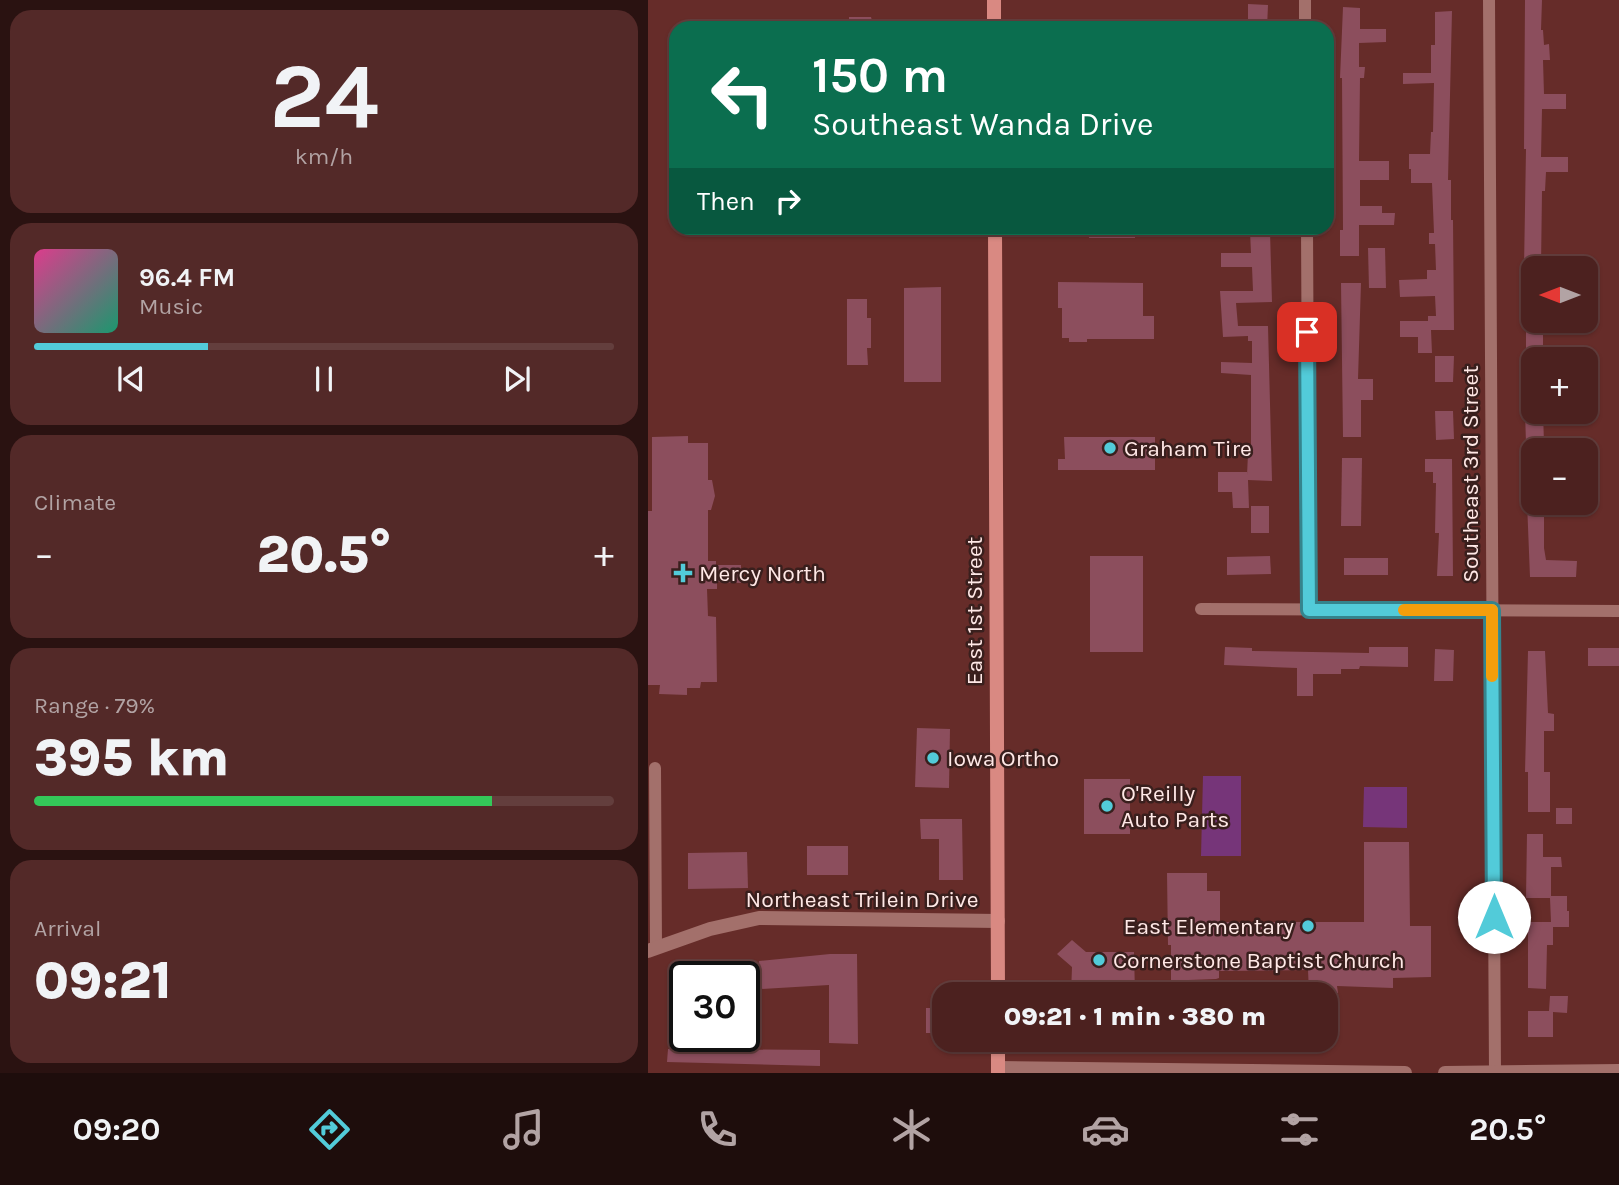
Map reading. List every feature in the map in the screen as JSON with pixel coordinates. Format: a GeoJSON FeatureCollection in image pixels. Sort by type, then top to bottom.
{"type":"FeatureCollection","features":[{"type":"Feature","properties":{"kind":"main road"},"geometry":{"type":"LineString","coordinates":[[994,0],[994,21]]}},
{"type":"Feature","properties":{"kind":"main road","name":"East 1st Street"},"geometry":{"type":"LineString","coordinates":[[995,235],[998,982]]}},
{"type":"Feature","properties":{"kind":"main road"},"geometry":{"type":"LineString","coordinates":[[998,1052],[998,1070]]}},
{"type":"Feature","properties":{"kind":"street"},"geometry":{"type":"LineString","coordinates":[[1305,0],[1305,21]]}},
{"type":"Feature","properties":{"kind":"street","name":"Southeast 3rd Street"},"geometry":{"type":"LineString","coordinates":[[1489,0],[1495,1072]]}},
{"type":"Feature","properties":{"kind":"street"},"geometry":{"type":"LineString","coordinates":[[1307,235],[1309,610]]}},
{"type":"Feature","properties":{"kind":"street"},"geometry":{"type":"LineString","coordinates":[[1201,610],[1619,611]]}},
{"type":"Feature","properties":{"kind":"street"},"geometry":{"type":"LineString","coordinates":[[652,950],[655,768]]}},
{"type":"Feature","properties":{"kind":"street","name":"Northeast Trilein Drive"},"geometry":{"type":"LineString","coordinates":[[652,950],[710,929],[759,918],[998,921]]}},
{"type":"Feature","properties":{"kind":"street"},"geometry":{"type":"LineString","coordinates":[[998,1070],[1405,1073]]}},
{"type":"Feature","properties":{"kind":"street"},"geometry":{"type":"LineString","coordinates":[[1445,1073],[1619,1072]]}},
{"type":"Feature","properties":{"kind":"shaded area"},"geometry":{"type":"Polygon","coordinates":[[[1203,776],[1241,776],[1241,856],[1201,856],[1203,776]]]}},
{"type":"Feature","properties":{"kind":"shaded area"},"geometry":{"type":"Polygon","coordinates":[[[1364,787],[1407,787],[1407,828],[1363,827],[1364,787]]]}},
{"type":"Feature","properties":{"kind":"building"},"geometry":{"type":"Polygon","coordinates":[[[1525,0],[1542,0],[1541,30],[1544,45],[1549,44],[1550,60],[1543,60],[1544,94],[1566,94],[1566,109],[1542,109],[1541,157],[1568,157],[1568,172],[1546,172],[1545,191],[1542,191],[1541,256],[1524,256],[1525,0]]]}},
{"type":"Feature","properties":{"kind":"building"},"geometry":{"type":"Polygon","coordinates":[[[1248,4],[1268,5],[1267,21],[1248,21],[1248,4]]]}},
{"type":"Feature","properties":{"kind":"building"},"geometry":{"type":"Polygon","coordinates":[[[1343,7],[1360,8],[1360,29],[1386,29],[1386,42],[1359,43],[1359,67],[1365,67],[1364,78],[1360,78],[1359,161],[1389,161],[1389,180],[1360,180],[1360,206],[1382,206],[1382,213],[1395,213],[1394,225],[1359,225],[1359,256],[1340,256],[1340,230],[1343,230],[1340,78],[1343,7]]]}},
{"type":"Feature","properties":{"kind":"building"},"geometry":{"type":"Polygon","coordinates":[[[1452,11],[1448,180],[1451,180],[1453,220],[1454,330],[1431,330],[1432,353],[1418,353],[1418,337],[1400,337],[1400,321],[1428,321],[1428,316],[1436,316],[1435,296],[1400,297],[1399,280],[1427,279],[1427,270],[1436,270],[1435,244],[1429,244],[1429,233],[1434,233],[1432,183],[1411,183],[1409,169],[1409,154],[1430,154],[1434,83],[1403,84],[1403,73],[1431,73],[1431,45],[1435,45],[1435,12],[1452,11]]]}},
{"type":"Feature","properties":{"kind":"building"},"geometry":{"type":"Polygon","coordinates":[[[849,17],[871,17],[872,21],[849,21],[849,17]]]}},
{"type":"Feature","properties":{"kind":"building"},"geometry":{"type":"Polygon","coordinates":[[[1089,235],[1135,235],[1135,238],[1089,238],[1089,235]]]}},
{"type":"Feature","properties":{"kind":"building"},"geometry":{"type":"Polygon","coordinates":[[[1250,235],[1270,235],[1272,302],[1236,303],[1238,326],[1268,326],[1272,481],[1248,480],[1249,508],[1233,508],[1232,492],[1218,492],[1218,472],[1247,472],[1247,475],[1248,454],[1251,454],[1251,375],[1221,373],[1221,362],[1252,363],[1252,341],[1248,341],[1248,336],[1223,337],[1220,291],[1253,291],[1252,267],[1221,267],[1221,253],[1251,253],[1250,235]]]}},
{"type":"Feature","properties":{"kind":"building"},"geometry":{"type":"Polygon","coordinates":[[[1368,248],[1385,248],[1386,288],[1369,288],[1368,248]]]}},
{"type":"Feature","properties":{"kind":"building"},"geometry":{"type":"Polygon","coordinates":[[[1058,282],[1143,283],[1143,316],[1154,316],[1154,339],[1087,339],[1087,342],[1069,342],[1069,338],[1062,338],[1062,308],[1058,308],[1058,282]]]}},
{"type":"Feature","properties":{"kind":"building"},"geometry":{"type":"Polygon","coordinates":[[[1341,283],[1361,283],[1358,379],[1373,379],[1373,400],[1361,400],[1361,437],[1343,437],[1341,283]]]}},
{"type":"Feature","properties":{"kind":"building"},"geometry":{"type":"Polygon","coordinates":[[[941,287],[941,382],[904,382],[904,288],[941,287]]]}},
{"type":"Feature","properties":{"kind":"building"},"geometry":{"type":"Polygon","coordinates":[[[847,299],[867,299],[867,318],[871,318],[868,365],[847,365],[847,299]]]}},
{"type":"Feature","properties":{"kind":"building"},"geometry":{"type":"Polygon","coordinates":[[[1526,333],[1543,333],[1543,347],[1526,347],[1526,333]]]}},
{"type":"Feature","properties":{"kind":"building"},"geometry":{"type":"Polygon","coordinates":[[[1435,356],[1454,356],[1453,382],[1435,382],[1435,356]]]}},
{"type":"Feature","properties":{"kind":"building"},"geometry":{"type":"Polygon","coordinates":[[[1435,411],[1453,411],[1454,439],[1436,440],[1435,411]]]}},
{"type":"Feature","properties":{"kind":"building"},"geometry":{"type":"Polygon","coordinates":[[[1525,424],[1543,424],[1544,438],[1526,438],[1525,424]]]}},
{"type":"Feature","properties":{"kind":"building","name":"Mercy North"},"geometry":{"type":"Polygon","coordinates":[[[688,436],[688,443],[708,443],[708,480],[712,480],[715,496],[711,510],[708,510],[708,561],[716,561],[716,565],[741,565],[741,583],[717,582],[717,589],[707,589],[708,616],[716,617],[717,682],[701,682],[700,688],[687,688],[687,695],[659,694],[660,685],[648,685],[648,511],[652,511],[652,437],[688,436]]]}},
{"type":"Feature","properties":{"kind":"building","name":"Graham Tire"},"geometry":{"type":"Polygon","coordinates":[[[1064,437],[1155,437],[1155,470],[1058,470],[1058,459],[1065,459],[1064,437]]]}},
{"type":"Feature","properties":{"kind":"building"},"geometry":{"type":"Polygon","coordinates":[[[1342,458],[1362,458],[1361,526],[1341,526],[1342,458]]]}},
{"type":"Feature","properties":{"kind":"building"},"geometry":{"type":"Polygon","coordinates":[[[1425,459],[1452,459],[1453,576],[1437,576],[1439,533],[1435,533],[1436,483],[1433,483],[1433,472],[1425,472],[1425,459]]]}},
{"type":"Feature","properties":{"kind":"building"},"geometry":{"type":"Polygon","coordinates":[[[1251,506],[1269,506],[1269,533],[1251,533],[1251,506]]]}},
{"type":"Feature","properties":{"kind":"building"},"geometry":{"type":"Polygon","coordinates":[[[1528,515],[1544,515],[1546,560],[1577,561],[1576,577],[1530,577],[1528,515]]]}},
{"type":"Feature","properties":{"kind":"building"},"geometry":{"type":"Polygon","coordinates":[[[1090,556],[1143,556],[1143,652],[1090,652],[1090,556]]]}},
{"type":"Feature","properties":{"kind":"building"},"geometry":{"type":"Polygon","coordinates":[[[1270,556],[1271,574],[1227,575],[1227,557],[1270,556]]]}},
{"type":"Feature","properties":{"kind":"building"},"geometry":{"type":"Polygon","coordinates":[[[1344,558],[1388,558],[1388,575],[1344,575],[1344,558]]]}},
{"type":"Feature","properties":{"kind":"building"},"geometry":{"type":"Polygon","coordinates":[[[1225,647],[1252,648],[1252,651],[1369,653],[1369,647],[1408,647],[1408,667],[1360,666],[1359,669],[1341,669],[1341,674],[1313,674],[1313,696],[1297,696],[1297,668],[1224,665],[1225,647]]]}},
{"type":"Feature","properties":{"kind":"building"},"geometry":{"type":"Polygon","coordinates":[[[1588,648],[1619,648],[1619,666],[1588,666],[1588,648]]]}},
{"type":"Feature","properties":{"kind":"building"},"geometry":{"type":"Polygon","coordinates":[[[1435,649],[1454,650],[1453,681],[1434,681],[1435,649]]]}},
{"type":"Feature","properties":{"kind":"building"},"geometry":{"type":"Polygon","coordinates":[[[1528,651],[1545,651],[1548,713],[1554,714],[1554,731],[1544,731],[1544,772],[1550,772],[1550,812],[1528,812],[1528,772],[1525,772],[1528,651]]]}},
{"type":"Feature","properties":{"kind":"building","name":"Iowa Ortho"},"geometry":{"type":"Polygon","coordinates":[[[917,728],[950,729],[949,788],[915,787],[917,728]]]}},
{"type":"Feature","properties":{"kind":"building","name":"O'Reilly Auto Parts"},"geometry":{"type":"Polygon","coordinates":[[[1084,779],[1130,779],[1130,834],[1084,834],[1084,779]]]}},
{"type":"Feature","properties":{"kind":"building"},"geometry":{"type":"Polygon","coordinates":[[[1556,808],[1572,808],[1572,824],[1556,824],[1556,808]]]}},
{"type":"Feature","properties":{"kind":"building"},"geometry":{"type":"Polygon","coordinates":[[[920,819],[962,819],[963,880],[939,880],[939,839],[921,839],[920,819]]]}},
{"type":"Feature","properties":{"kind":"building"},"geometry":{"type":"Polygon","coordinates":[[[1527,834],[1543,834],[1543,857],[1561,857],[1562,867],[1551,867],[1551,896],[1567,896],[1569,911],[1569,927],[1553,927],[1553,945],[1547,945],[1546,989],[1528,988],[1528,922],[1551,922],[1550,898],[1526,898],[1527,834]]]}},
{"type":"Feature","properties":{"kind":"building","name":"East Elementary"},"geometry":{"type":"Polygon","coordinates":[[[1364,842],[1409,842],[1410,926],[1431,926],[1431,977],[1393,978],[1393,988],[1309,982],[1308,970],[1219,971],[1219,978],[1216,979],[1171,982],[1167,873],[1207,873],[1207,891],[1220,891],[1220,922],[1364,922],[1364,842]]]}},
{"type":"Feature","properties":{"kind":"building"},"geometry":{"type":"Polygon","coordinates":[[[807,846],[848,846],[848,875],[807,875],[807,846]]]}},
{"type":"Feature","properties":{"kind":"building"},"geometry":{"type":"Polygon","coordinates":[[[747,852],[748,888],[688,889],[688,853],[747,852]]]}},
{"type":"Feature","properties":{"kind":"building","name":"Cornerstone Baptist Church"},"geometry":{"type":"Polygon","coordinates":[[[1072,940],[1086,952],[1134,952],[1135,982],[1071,982],[1072,967],[1057,954],[1072,940]]]}},
{"type":"Feature","properties":{"kind":"building"},"geometry":{"type":"Polygon","coordinates":[[[857,954],[858,1044],[829,1043],[829,985],[760,989],[759,961],[857,954]]]}},
{"type":"Feature","properties":{"kind":"building"},"geometry":{"type":"Polygon","coordinates":[[[1550,996],[1568,996],[1567,1013],[1553,1012],[1553,1037],[1528,1037],[1528,1011],[1549,1011],[1550,996]]]}},
{"type":"Feature","properties":{"kind":"building"},"geometry":{"type":"Polygon","coordinates":[[[926,1008],[932,1008],[932,1033],[926,1033],[926,1008]]]}},
{"type":"Feature","properties":{"kind":"building"},"geometry":{"type":"Polygon","coordinates":[[[668,1049],[669,1052],[820,1050],[820,1066],[667,1062],[668,1049]]]}},
{"type":"Feature","properties":{"kind":"slow traffic"},"geometry":{"type":"LineString","coordinates":[[1404,610],[1492,610],[1492,676]]}},
{"type":"Feature","properties":{"kind":"place","name":"Graham Tire"},"geometry":{"type":"Point","coordinates":[1110,448]}},
{"type":"Feature","properties":{"kind":"place","name":"Mercy North"},"geometry":{"type":"Point","coordinates":[683,573]}},
{"type":"Feature","properties":{"kind":"place","name":"Iowa Ortho"},"geometry":{"type":"Point","coordinates":[933,758]}},
{"type":"Feature","properties":{"kind":"place","name":"O'Reilly Auto Parts"},"geometry":{"type":"Point","coordinates":[1107,806]}},
{"type":"Feature","properties":{"kind":"place","name":"East Elementary"},"geometry":{"type":"Point","coordinates":[1308,926]}},
{"type":"Feature","properties":{"kind":"place","name":"Cornerstone Baptist Church"},"geometry":{"type":"Point","coordinates":[1099,960]}},
{"type":"Feature","properties":{"kind":"route"},"geometry":{"type":"LineString","coordinates":[[1307,332],[1309,610],[1492,610],[1494,917]]}}]}
